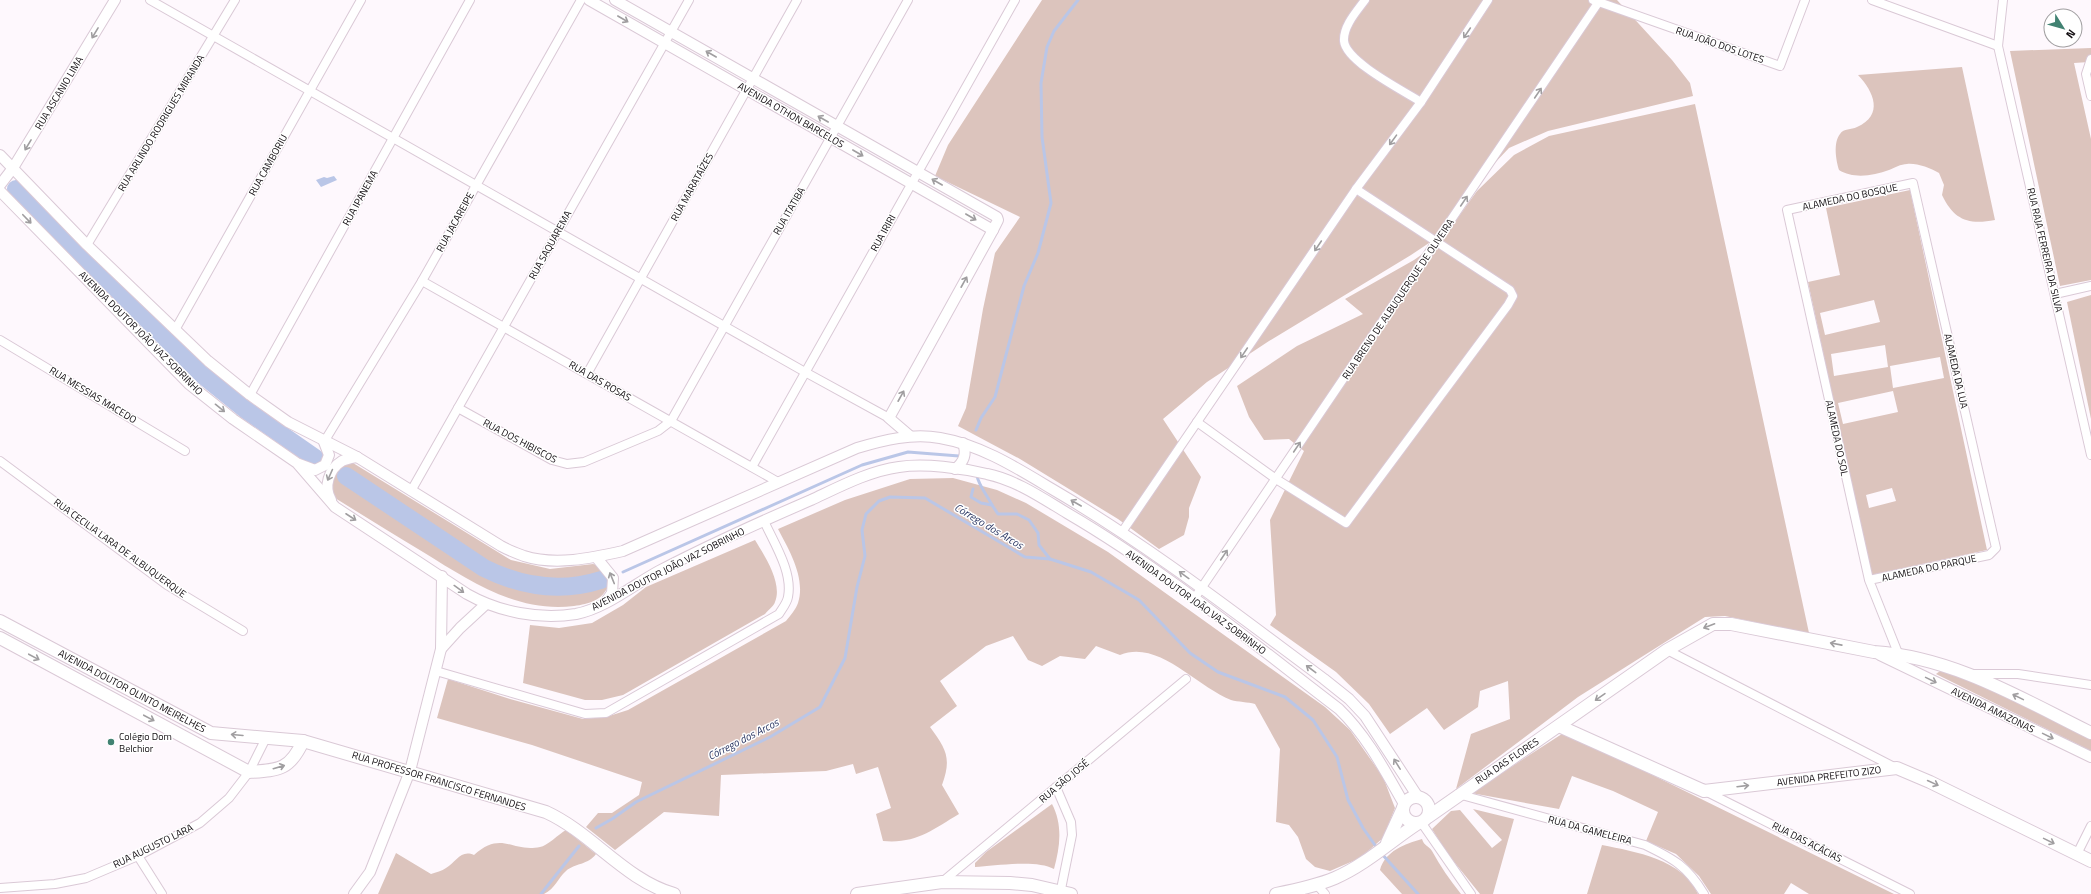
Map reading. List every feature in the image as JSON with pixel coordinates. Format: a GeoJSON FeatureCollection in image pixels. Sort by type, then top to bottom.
{"type":"FeatureCollection","features":[{"type":"Feature","properties":{"kind":"main road","name":"AVENIDA DOUTOR OLINTO MEIRELHES"},"geometry":{"type":"LineString","coordinates":[[0,621],[211,733],[303,741]]}},
{"type":"Feature","properties":{"kind":"main road","name":"RUA DAS FLORES"},"geometry":{"type":"LineString","coordinates":[[1456,796],[1667,650],[1713,624],[1731,624],[1874,652],[1897,658]]}},
{"type":"Feature","properties":{"kind":"main road","name":"AVENIDA DOUTOR OLINTO MEIRELHES"},"geometry":{"type":"LineString","coordinates":[[0,638],[249,772]]}},
{"type":"Feature","properties":{"kind":"main road","name":"AVENIDA AMAZONAS"},"geometry":{"type":"LineString","coordinates":[[1897,658],[1971,674],[2091,733]]}},
{"type":"Feature","properties":{"kind":"main road"},"geometry":{"type":"LineString","coordinates":[[86,684],[93,671]]}},
{"type":"Feature","properties":{"kind":"main road"},"geometry":{"type":"LineString","coordinates":[[1559,726],[1704,791]]}},
{"type":"Feature","properties":{"kind":"main road"},"geometry":{"type":"LineString","coordinates":[[249,772],[284,767],[297,756],[303,741]]}},
{"type":"Feature","properties":{"kind":"main road","name":"RUA PROFESSOR FRANCISCO FERNANDES"},"geometry":{"type":"LineString","coordinates":[[303,741],[410,771],[546,812],[572,827],[604,852],[658,889],[674,894]]}},
{"type":"Feature","properties":{"kind":"main road","name":"AVENIDA PREFEITO ZIZO"},"geometry":{"type":"LineString","coordinates":[[1704,791],[1897,768],[1930,782],[2091,861]]}},
{"type":"Feature","properties":{"kind":"main road"},"geometry":{"type":"LineString","coordinates":[[1385,846],[1404,806],[1410,798],[1433,800],[1456,796]]}},
{"type":"Feature","properties":{"kind":"main road"},"geometry":{"type":"LineString","coordinates":[[1276,894],[1321,889],[1422,821],[1456,796]]}},
{"type":"Feature","properties":{"kind":"main road"},"geometry":{"type":"LineString","coordinates":[[1420,798],[1428,804],[1422,821]]}},
{"type":"Feature","properties":{"kind":"main road"},"geometry":{"type":"LineString","coordinates":[[1404,806],[1406,819],[1422,821]]}},
{"type":"Feature","properties":{"kind":"main road"},"geometry":{"type":"LineString","coordinates":[[857,894],[942,882],[1010,883],[1032,886],[1064,894]]}},
{"type":"Feature","properties":{"kind":"street","name":"RUA ASCANIO LIMA"},"geometry":{"type":"LineString","coordinates":[[0,185],[13,168],[115,0]]}},
{"type":"Feature","properties":{"kind":"street"},"geometry":{"type":"LineString","coordinates":[[150,0],[723,326],[889,418],[910,436]]}},
{"type":"Feature","properties":{"kind":"street","name":"RUA ARLINDO RODRIGUES MIRANDA"},"geometry":{"type":"LineString","coordinates":[[87,245],[235,0]]}},
{"type":"Feature","properties":{"kind":"street","name":"RUA CAMBORIU"},"geometry":{"type":"LineString","coordinates":[[175,330],[360,0]]}},
{"type":"Feature","properties":{"kind":"street","name":"RUA IPANEMA"},"geometry":{"type":"LineString","coordinates":[[250,395],[470,0]]}},
{"type":"Feature","properties":{"kind":"street","name":"RUA JACAREIPE"},"geometry":{"type":"LineString","coordinates":[[324,442],[422,280],[581,0]]}},
{"type":"Feature","properties":{"kind":"street","name":"AVENIDA OTHON BARCELOS"},"geometry":{"type":"LineString","coordinates":[[589,0],[993,230]]}},
{"type":"Feature","properties":{"kind":"street","name":"AVENIDA OTHON BARCELOS"},"geometry":{"type":"LineString","coordinates":[[615,0],[998,217],[993,230],[889,418]]}},
{"type":"Feature","properties":{"kind":"street","name":"RUA SAQUAREMA"},"geometry":{"type":"LineString","coordinates":[[411,491],[689,0]]}},
{"type":"Feature","properties":{"kind":"street","name":"RUA MARATAÍZES"},"geometry":{"type":"LineString","coordinates":[[587,374],[797,0]]}},
{"type":"Feature","properties":{"kind":"street","name":"RUA ITATIBA"},"geometry":{"type":"LineString","coordinates":[[671,421],[723,326],[838,127],[908,0]]}},
{"type":"Feature","properties":{"kind":"street","name":"RUA IRIRI"},"geometry":{"type":"LineString","coordinates":[[752,467],[1015,0]]}},
{"type":"Feature","properties":{"kind":"street"},"geometry":{"type":"LineString","coordinates":[[1365,0],[1349,22],[1344,41],[1350,53],[1369,70],[1421,102]]}},
{"type":"Feature","properties":{"kind":"street"},"geometry":{"type":"LineString","coordinates":[[1122,532],[1356,189],[1421,102],[1488,0]]}},
{"type":"Feature","properties":{"kind":"street","name":"RUA JOÃO DOS LOTES"},"geometry":{"type":"LineString","coordinates":[[1597,1],[1780,66],[1805,0]]}},
{"type":"Feature","properties":{"kind":"street"},"geometry":{"type":"LineString","coordinates":[[1872,0],[1998,46]]}},
{"type":"Feature","properties":{"kind":"street","name":"RUA RAJA FERREIRA DA SILVA"},"geometry":{"type":"LineString","coordinates":[[2003,0],[1998,46],[2091,454]]}},
{"type":"Feature","properties":{"kind":"street","name":"RUA BRENO DE ALBUQUERQUE DE OLIVEIRA"},"geometry":{"type":"LineString","coordinates":[[1194,599],[1597,1]]}},
{"type":"Feature","properties":{"kind":"street"},"geometry":{"type":"LineString","coordinates":[[2091,59],[2086,74],[2091,96]]}},
{"type":"Feature","properties":{"kind":"street","name":"AVENIDA DOUTOR JOÃO VAZ SOBRINHO"},"geometry":{"type":"LineString","coordinates":[[0,155],[87,245],[175,330],[208,361],[250,395],[288,422],[324,442],[357,457],[501,546],[525,556],[553,561],[596,558],[623,551],[657,538],[778,482],[857,448],[882,440],[910,436],[939,437],[963,443],[1010,464],[1122,532],[1202,588],[1349,699],[1369,722],[1420,798]]}},
{"type":"Feature","properties":{"kind":"street","name":"ALAMEDA DO BOSQUE"},"geometry":{"type":"LineString","coordinates":[[1787,210],[1913,183]]}},
{"type":"Feature","properties":{"kind":"street","name":"ALAMEDA DA LUA"},"geometry":{"type":"LineString","coordinates":[[1913,183],[1995,543],[1994,552],[1990,555]]}},
{"type":"Feature","properties":{"kind":"street"},"geometry":{"type":"LineString","coordinates":[[1197,422],[1276,479],[1346,523],[1508,305],[1513,296],[1510,290],[1356,189]]}},
{"type":"Feature","properties":{"kind":"street","name":"AVENIDA DOUTOR JOÃO VAZ SOBRINHO"},"geometry":{"type":"LineString","coordinates":[[0,191],[189,384],[233,419],[297,463],[335,507],[442,576],[467,594],[486,604],[522,613],[552,616],[578,614],[606,602],[659,571],[764,521],[863,477],[898,467],[930,466],[986,474],[1004,479],[1028,490],[1088,525],[1194,599],[1339,709],[1354,723],[1404,806]]}},
{"type":"Feature","properties":{"kind":"street","name":"ALAMEDA DO SOL"},"geometry":{"type":"LineString","coordinates":[[1787,210],[1869,580],[1897,658]]}},
{"type":"Feature","properties":{"kind":"street","name":"RUA DAS ROSAS"},"geometry":{"type":"LineString","coordinates":[[422,280],[778,482]]}},
{"type":"Feature","properties":{"kind":"street"},"geometry":{"type":"LineString","coordinates":[[2055,294],[2091,286]]}},
{"type":"Feature","properties":{"kind":"street","name":"RUA MESSIAS MACEDO"},"geometry":{"type":"LineString","coordinates":[[0,340],[186,451]]}},
{"type":"Feature","properties":{"kind":"street","name":"RUA DOS HIBISCOS"},"geometry":{"type":"LineString","coordinates":[[458,408],[552,460],[567,464],[584,462],[658,431],[671,421]]}},
{"type":"Feature","properties":{"kind":"street"},"geometry":{"type":"LineString","coordinates":[[297,463],[315,470],[325,465],[329,455],[324,442]]}},
{"type":"Feature","properties":{"kind":"street"},"geometry":{"type":"LineString","coordinates":[[955,469],[964,458],[965,449],[963,443]]}},
{"type":"Feature","properties":{"kind":"street"},"geometry":{"type":"LineString","coordinates":[[335,507],[329,497],[328,478],[334,468],[342,461],[357,457]]}},
{"type":"Feature","properties":{"kind":"street","name":"RUA CECILIA LARA DE ALBUQUERQUE"},"geometry":{"type":"LineString","coordinates":[[0,460],[167,585],[243,631]]}},
{"type":"Feature","properties":{"kind":"street"},"geometry":{"type":"LineString","coordinates":[[436,671],[585,714],[606,713],[779,614],[788,598],[788,581],[785,568],[764,521]]}},
{"type":"Feature","properties":{"kind":"street","name":"ALAMEDA DO PARQUE"},"geometry":{"type":"LineString","coordinates":[[1869,580],[1990,555]]}},
{"type":"Feature","properties":{"kind":"street"},"geometry":{"type":"LineString","coordinates":[[596,558],[613,578],[612,593],[606,602]]}},
{"type":"Feature","properties":{"kind":"street"},"geometry":{"type":"LineString","coordinates":[[354,894],[370,872],[410,771],[441,649],[442,576]]}},
{"type":"Feature","properties":{"kind":"street"},"geometry":{"type":"LineString","coordinates":[[441,649],[460,628],[486,604]]}},
{"type":"Feature","properties":{"kind":"street"},"geometry":{"type":"LineString","coordinates":[[1667,650],[1897,768]]}},
{"type":"Feature","properties":{"kind":"street","name":"AVENIDA AMAZONAS"},"geometry":{"type":"LineString","coordinates":[[1897,658],[2091,756]]}},
{"type":"Feature","properties":{"kind":"street"},"geometry":{"type":"LineString","coordinates":[[1971,674],[2018,674],[2091,685]]}},
{"type":"Feature","properties":{"kind":"street","name":"RUA SÃO JOSÉ"},"geometry":{"type":"LineString","coordinates":[[942,882],[1186,679]]}},
{"type":"Feature","properties":{"kind":"street","name":"RUA AUGUSTO LARA"},"geometry":{"type":"LineString","coordinates":[[0,888],[55,884],[86,878],[138,856],[200,823],[229,798],[249,772],[266,738]]}},
{"type":"Feature","properties":{"kind":"street"},"geometry":{"type":"LineString","coordinates":[[1056,787],[1071,822],[1072,835],[1064,894]]}},
{"type":"Feature","properties":{"kind":"street","name":"RUA DAS ACÁCIAS"},"geometry":{"type":"LineString","coordinates":[[1704,791],[1910,894]]}},
{"type":"Feature","properties":{"kind":"street","name":"RUA DA GAMELEIRA"},"geometry":{"type":"LineString","coordinates":[[1456,796],[1646,845],[1674,859],[1695,879],[1704,894]]}},
{"type":"Feature","properties":{"kind":"street"},"geometry":{"type":"LineString","coordinates":[[1422,821],[1471,894]]}},
{"type":"Feature","properties":{"kind":"street"},"geometry":{"type":"LineString","coordinates":[[2077,854],[2091,826]]}},
{"type":"Feature","properties":{"kind":"street"},"geometry":{"type":"LineString","coordinates":[[138,856],[162,894]]}},
{"type":"Feature","properties":{"kind":"shaded area"},"geometry":{"type":"Polygon","coordinates":[[[1042,0],[1617,0],[1672,60],[1690,83],[1693,96],[1548,131],[1509,148],[1472,187],[1438,237],[1269,341],[1207,382],[1163,419],[1201,477],[1189,508],[1189,517],[1184,535],[1159,549],[1118,519],[1020,459],[958,426],[966,408],[983,309],[995,253],[1020,217],[935,176],[948,145],[1042,0]]]}},
{"type":"Feature","properties":{"kind":"shaded area"},"geometry":{"type":"Polygon","coordinates":[[[2091,48],[2091,69],[2089,62],[2074,63],[2091,139],[2091,280],[2060,286],[2010,51],[2091,48]]]}},
{"type":"Feature","properties":{"kind":"shaded area"},"geometry":{"type":"Polygon","coordinates":[[[1962,67],[1995,220],[1977,222],[1963,219],[1957,215],[1942,195],[1944,185],[1939,173],[1923,166],[1905,164],[1883,172],[1863,176],[1850,175],[1839,170],[1836,142],[1840,134],[1865,122],[1871,116],[1873,110],[1874,103],[1872,96],[1858,75],[1962,67]]]}},
{"type":"Feature","properties":{"kind":"shaded area"},"geometry":{"type":"Polygon","coordinates":[[[1695,104],[1809,633],[1725,616],[1705,617],[1578,697],[1456,789],[1471,734],[1510,719],[1508,681],[1480,691],[1478,707],[1444,730],[1427,708],[1390,734],[1369,704],[1336,672],[1270,625],[1276,615],[1270,520],[1304,451],[1289,439],[1264,440],[1249,417],[1237,386],[1297,346],[1363,314],[1345,299],[1414,260],[1441,241],[1477,191],[1514,155],[1549,136],[1695,104]]]}},
{"type":"Feature","properties":{"kind":"shaded area"},"geometry":{"type":"Polygon","coordinates":[[[1910,190],[1987,550],[1871,575],[1808,282],[1840,275],[1826,208],[1910,190]],[[1874,300],[1820,313],[1825,335],[1880,322],[1874,300]],[[1885,345],[1831,354],[1834,376],[1888,367],[1885,345]],[[1940,357],[1890,366],[1893,388],[1944,378],[1940,357]],[[1893,391],[1838,403],[1843,424],[1898,412],[1893,391]],[[1892,488],[1866,495],[1869,508],[1896,501],[1892,488]]]}},
{"type":"Feature","properties":{"kind":"shaded area"},"geometry":{"type":"Polygon","coordinates":[[[2091,295],[2091,419],[2067,302],[2091,295]]]}},
{"type":"Feature","properties":{"kind":"shaded area"},"geometry":{"type":"Polygon","coordinates":[[[341,462],[353,463],[511,560],[550,569],[593,564],[600,566],[608,586],[606,591],[599,598],[585,604],[553,607],[533,605],[514,600],[476,584],[335,498],[331,484],[333,475],[341,462]]]}},
{"type":"Feature","properties":{"kind":"shaded area"},"geometry":{"type":"Polygon","coordinates":[[[953,478],[997,490],[1026,503],[1108,552],[1325,707],[1350,730],[1383,777],[1395,808],[1383,838],[1360,858],[1330,871],[1315,867],[1306,859],[1298,837],[1289,825],[1276,822],[1280,749],[1255,704],[1231,700],[1177,666],[1148,653],[1134,652],[1120,655],[1096,646],[1085,659],[1060,656],[1042,666],[1028,660],[1013,636],[986,646],[940,681],[957,706],[930,727],[946,754],[947,768],[942,785],[959,814],[923,835],[905,840],[883,841],[876,814],[891,808],[878,767],[856,774],[853,764],[826,771],[721,775],[719,816],[664,812],[615,850],[586,827],[598,813],[612,813],[639,795],[642,782],[532,745],[437,718],[448,679],[510,699],[583,719],[606,717],[628,710],[786,621],[798,603],[800,584],[795,564],[778,529],[845,500],[910,479],[953,478]]]}},
{"type":"Feature","properties":{"kind":"shaded area"},"geometry":{"type":"Polygon","coordinates":[[[755,540],[775,578],[777,586],[777,594],[774,604],[765,614],[623,695],[602,700],[585,700],[523,683],[530,625],[559,628],[592,623],[623,605],[646,587],[755,540]]]}},
{"type":"Feature","properties":{"kind":"shaded area"},"geometry":{"type":"Polygon","coordinates":[[[1940,671],[1982,685],[2091,739],[2091,751],[1936,674],[1940,671]]]}},
{"type":"Feature","properties":{"kind":"shaded area"},"geometry":{"type":"Polygon","coordinates":[[[1565,732],[1894,894],[1809,894],[1791,883],[1784,894],[1711,894],[1699,876],[1676,854],[1646,841],[1658,812],[1613,791],[1572,776],[1559,809],[1471,793],[1565,732]]]}},
{"type":"Feature","properties":{"kind":"shaded area"},"geometry":{"type":"Polygon","coordinates":[[[1052,804],[1058,820],[1059,828],[1058,853],[1054,869],[1037,864],[975,867],[975,863],[986,852],[1052,804]]]}},
{"type":"Feature","properties":{"kind":"shaded area"},"geometry":{"type":"Polygon","coordinates":[[[1473,809],[1514,819],[1493,894],[1480,894],[1447,853],[1432,829],[1451,811],[1460,810],[1492,848],[1502,840],[1473,809]]]}},
{"type":"Feature","properties":{"kind":"shaded area"},"geometry":{"type":"Polygon","coordinates":[[[566,830],[596,854],[593,858],[566,871],[554,886],[544,894],[378,894],[396,853],[431,874],[441,871],[462,855],[474,855],[492,844],[500,843],[530,848],[540,847],[566,830]]]}},
{"type":"Feature","properties":{"kind":"shaded area"},"geometry":{"type":"Polygon","coordinates":[[[1422,839],[1432,851],[1445,873],[1461,894],[1402,894],[1380,870],[1386,858],[1396,849],[1422,839]]]}},
{"type":"Feature","properties":{"kind":"shaded area"},"geometry":{"type":"Polygon","coordinates":[[[1602,845],[1643,854],[1670,865],[1691,882],[1698,894],[1587,894],[1602,845]]]}},
{"type":"Feature","properties":{"kind":"water"},"geometry":{"type":"Polygon","coordinates":[[[334,176],[337,180],[321,187],[316,180],[324,177],[327,178],[334,176]]]}},
{"type":"Feature","properties":{"kind":"waterway"},"geometry":{"type":"LineString","coordinates":[[976,430],[981,418],[995,397],[1024,286],[1038,253],[1051,203],[1042,137],[1041,83],[1047,47],[1054,31],[1078,0]]}},
{"type":"Feature","properties":{"kind":"waterway"},"geometry":{"type":"LineString","coordinates":[[16,189],[205,377],[246,410],[315,458]]}},
{"type":"Feature","properties":{"kind":"waterway"},"geometry":{"type":"LineString","coordinates":[[623,572],[862,465],[908,452],[959,456]]}},
{"type":"Feature","properties":{"kind":"waterway"},"geometry":{"type":"LineString","coordinates":[[346,476],[484,568],[498,575],[527,584],[556,587],[586,584],[601,580]]}},
{"type":"Feature","properties":{"kind":"waterway"},"geometry":{"type":"LineString","coordinates":[[977,476],[981,487],[992,505]]}},
{"type":"Feature","properties":{"kind":"waterway"},"geometry":{"type":"LineString","coordinates":[[973,489],[971,497],[981,503],[992,505],[998,514],[1017,514],[1029,520],[1038,533],[1039,545],[1050,559]]}},
{"type":"Feature","properties":{"kind":"waterway","name":"Córrego dos Arcos"},"geometry":{"type":"LineString","coordinates":[[596,828],[636,802],[770,737],[820,707],[845,658],[857,587],[865,556],[862,530],[866,514],[879,501],[890,497],[925,498],[1025,557],[1050,559],[1091,572],[1139,600],[1190,653],[1218,672],[1285,697],[1313,720],[1337,757],[1348,800],[1363,828],[1377,848]]}},
{"type":"Feature","properties":{"kind":"waterway","name":"Córrego dos Arcos"},"geometry":{"type":"LineString","coordinates":[[541,894],[579,846]]}},
{"type":"Feature","properties":{"kind":"waterway","name":"Córrego dos Arcos"},"geometry":{"type":"LineString","coordinates":[[1381,853],[1418,894]]}},
{"type":"Feature","properties":{"kind":"place","name":"Colégio Dom Belchior"},"geometry":{"type":"Point","coordinates":[111,742]}}]}
